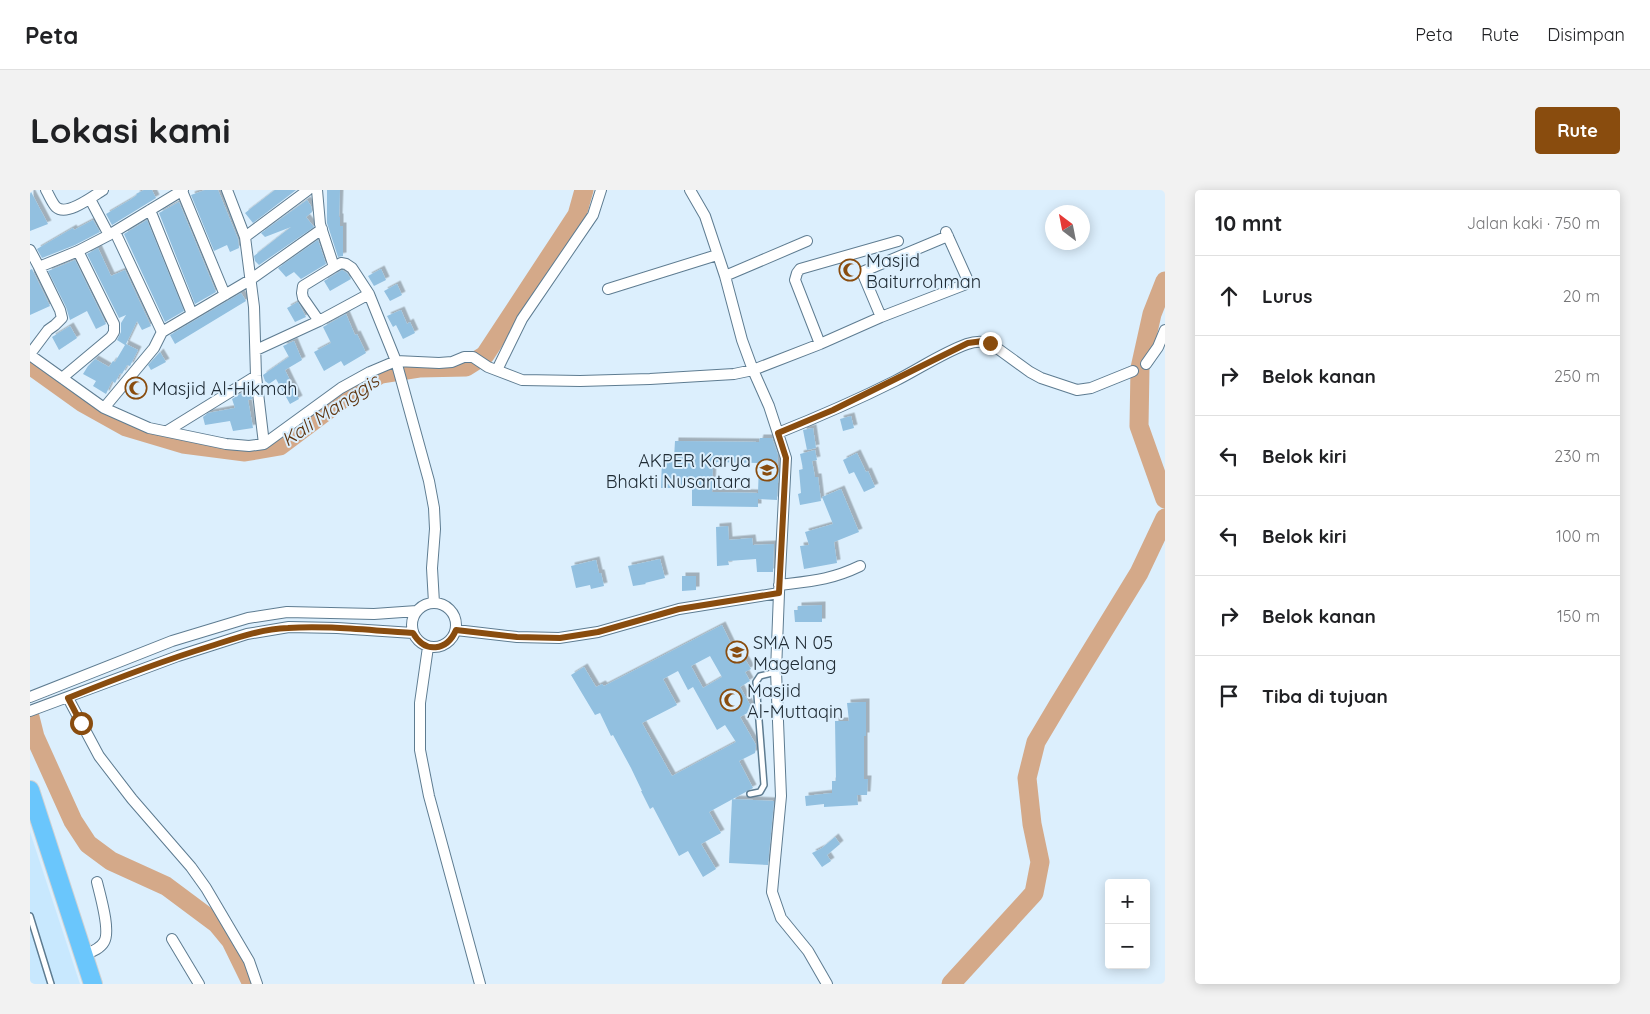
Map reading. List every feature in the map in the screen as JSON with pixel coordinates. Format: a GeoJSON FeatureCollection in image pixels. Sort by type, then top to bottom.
{"type":"FeatureCollection","features":[{"type":"Feature","properties":{"kind":"highway"},"geometry":{"type":"LineString","coordinates":[[30,790],[94,984]]}},
{"type":"Feature","properties":{"kind":"street"},"geometry":{"type":"LineString","coordinates":[[46,190],[55,206],[62,210],[68,210],[96,193],[112,234],[162,332]]}},
{"type":"Feature","properties":{"kind":"street"},"geometry":{"type":"LineString","coordinates":[[39,267],[112,234],[183,190],[225,295]]}},
{"type":"Feature","properties":{"kind":"street"},"geometry":{"type":"LineString","coordinates":[[227,190],[246,237],[254,307],[256,376],[264,444]]}},
{"type":"Feature","properties":{"kind":"street"},"geometry":{"type":"LineString","coordinates":[[246,237],[308,190]]}},
{"type":"Feature","properties":{"kind":"street"},"geometry":{"type":"LineString","coordinates":[[316,190],[318,213],[334,267]]}},
{"type":"Feature","properties":{"kind":"street"},"geometry":{"type":"LineString","coordinates":[[492,369],[522,319],[593,215],[601,190]]}},
{"type":"Feature","properties":{"kind":"street"},"geometry":{"type":"LineString","coordinates":[[690,190],[705,216],[725,276],[742,340],[769,406],[786,458],[776,672],[781,796],[772,892],[781,918],[808,951],[827,984]]}},
{"type":"Feature","properties":{"kind":"street"},"geometry":{"type":"LineString","coordinates":[[150,210],[192,314]]}},
{"type":"Feature","properties":{"kind":"street"},"geometry":{"type":"LineString","coordinates":[[104,408],[154,348],[162,332],[250,280],[322,229]]}},
{"type":"Feature","properties":{"kind":"street"},"geometry":{"type":"LineString","coordinates":[[30,250],[60,310],[62,318],[48,330],[30,355],[104,408],[149,428],[226,444],[250,446],[264,444],[341,388],[370,372],[397,362],[439,363],[473,357],[492,369],[522,380],[650,379],[734,374],[753,370],[968,283],[947,234],[862,272],[881,317]]}},
{"type":"Feature","properties":{"kind":"street"},"geometry":{"type":"LineString","coordinates":[[725,276],[807,241]]}},
{"type":"Feature","properties":{"kind":"street"},"geometry":{"type":"LineString","coordinates":[[820,344],[795,280],[796,273],[800,269],[898,241]]}},
{"type":"Feature","properties":{"kind":"street"},"geometry":{"type":"LineString","coordinates":[[62,378],[111,337],[115,328],[78,251]]}},
{"type":"Feature","properties":{"kind":"street"},"geometry":{"type":"LineString","coordinates":[[608,289],[717,255]]}},
{"type":"Feature","properties":{"kind":"street"},"geometry":{"type":"LineString","coordinates":[[319,321],[303,298],[304,286],[341,263],[346,264],[352,268],[369,294],[397,362],[429,481],[434,508],[435,529],[432,568],[434,603]]}},
{"type":"Feature","properties":{"kind":"street"},"geometry":{"type":"LineString","coordinates":[[256,350],[319,321],[369,294]]}},
{"type":"Feature","properties":{"kind":"street"},"geometry":{"type":"LineString","coordinates":[[1146,364],[1158,347],[1165,330]]}},
{"type":"Feature","properties":{"kind":"street"},"geometry":{"type":"LineString","coordinates":[[778,433],[833,410],[893,382],[960,347],[976,341],[990,343],[1030,372],[1042,378],[1077,390],[1091,388],[1133,372]]}},
{"type":"Feature","properties":{"kind":"street"},"geometry":{"type":"LineString","coordinates":[[166,431],[256,376]]}},
{"type":"Feature","properties":{"kind":"street"},"geometry":{"type":"LineString","coordinates":[[456,630],[517,637],[560,638],[598,632],[679,609],[831,578],[860,566]]}},
{"type":"Feature","properties":{"kind":"street"},"geometry":{"type":"LineString","coordinates":[[434,603],[440,604],[452,611],[457,623],[456,630],[449,642],[442,646],[428,647],[417,639],[413,633],[412,622],[417,611],[422,606],[434,603]]}},
{"type":"Feature","properties":{"kind":"street"},"geometry":{"type":"LineString","coordinates":[[30,697],[172,641],[248,618],[287,612],[374,614],[417,611]]}},
{"type":"Feature","properties":{"kind":"street"},"geometry":{"type":"LineString","coordinates":[[30,711],[178,656],[247,634],[289,628],[327,628],[413,633]]}},
{"type":"Feature","properties":{"kind":"street"},"geometry":{"type":"LineString","coordinates":[[428,647],[420,703],[420,750],[432,805],[480,984]]}},
{"type":"Feature","properties":{"kind":"street"},"geometry":{"type":"LineString","coordinates":[[115,663],[122,676]]}},
{"type":"Feature","properties":{"kind":"street"},"geometry":{"type":"LineString","coordinates":[[68,698],[99,756],[132,800],[191,867],[206,888],[249,961],[257,984]]}},
{"type":"Feature","properties":{"kind":"street"},"geometry":{"type":"LineString","coordinates":[[84,955],[98,948],[106,937],[106,925],[98,882]]}},
{"type":"Feature","properties":{"kind":"street"},"geometry":{"type":"LineString","coordinates":[[172,939],[199,984]]}},
{"type":"Feature","properties":{"kind":"lane"},"geometry":{"type":"LineString","coordinates":[[750,794],[760,792],[764,785],[756,682],[760,676],[776,672]]}},
{"type":"Feature","properties":{"kind":"lane"},"geometry":{"type":"LineString","coordinates":[[30,916],[51,984]]}},
{"type":"Feature","properties":{"kind":"shaded area"},"geometry":{"type":"Polygon","coordinates":[[[30,832],[80,984],[30,984],[30,832]]]}},
{"type":"Feature","properties":{"kind":"building"},"geometry":{"type":"Polygon","coordinates":[[[30,190],[48,224],[30,231],[30,190]]]}},
{"type":"Feature","properties":{"kind":"building"},"geometry":{"type":"Polygon","coordinates":[[[144,190],[152,190],[156,198],[112,225],[106,214],[144,190]]]}},
{"type":"Feature","properties":{"kind":"building"},"geometry":{"type":"Polygon","coordinates":[[[205,190],[218,190],[238,239],[239,248],[230,252],[227,245],[214,251],[191,195],[205,190]]]}},
{"type":"Feature","properties":{"kind":"building"},"geometry":{"type":"Polygon","coordinates":[[[275,190],[296,190],[253,223],[245,213],[275,190]]]}},
{"type":"Feature","properties":{"kind":"building"},"geometry":{"type":"Polygon","coordinates":[[[327,190],[340,190],[339,217],[340,226],[343,226],[343,256],[338,257],[327,223],[327,190]]]}},
{"type":"Feature","properties":{"kind":"building"},"geometry":{"type":"Polygon","coordinates":[[[307,200],[312,212],[306,217],[314,227],[259,265],[255,261],[254,256],[291,227],[265,237],[261,233],[307,200]]]}},
{"type":"Feature","properties":{"kind":"building"},"geometry":{"type":"Polygon","coordinates":[[[179,202],[216,292],[195,304],[159,213],[179,202]]]}},
{"type":"Feature","properties":{"kind":"building"},"geometry":{"type":"Polygon","coordinates":[[[93,220],[100,232],[75,245],[42,258],[37,249],[73,228],[74,230],[93,220]]]}},
{"type":"Feature","properties":{"kind":"building"},"geometry":{"type":"Polygon","coordinates":[[[147,220],[184,311],[165,322],[124,234],[147,220]]]}},
{"type":"Feature","properties":{"kind":"building"},"geometry":{"type":"Polygon","coordinates":[[[318,240],[326,264],[301,279],[294,272],[286,277],[278,268],[318,240]]]}},
{"type":"Feature","properties":{"kind":"building"},"geometry":{"type":"Polygon","coordinates":[[[98,248],[111,276],[125,270],[151,326],[142,330],[137,321],[126,344],[138,350],[130,366],[127,365],[115,383],[112,381],[106,394],[93,386],[96,381],[83,374],[95,359],[109,367],[113,361],[115,362],[125,345],[117,340],[121,332],[121,323],[126,315],[119,318],[87,254],[98,248]]]}},
{"type":"Feature","properties":{"kind":"building"},"geometry":{"type":"Polygon","coordinates":[[[75,260],[106,324],[96,329],[87,311],[70,320],[66,307],[48,271],[75,260]]]}},
{"type":"Feature","properties":{"kind":"building"},"geometry":{"type":"Polygon","coordinates":[[[32,269],[50,306],[30,315],[30,270],[32,269]]]}},
{"type":"Feature","properties":{"kind":"building"},"geometry":{"type":"Polygon","coordinates":[[[381,269],[386,280],[374,286],[368,276],[381,269]]]}},
{"type":"Feature","properties":{"kind":"building"},"geometry":{"type":"Polygon","coordinates":[[[342,270],[351,279],[330,291],[324,281],[342,270]]]}},
{"type":"Feature","properties":{"kind":"building"},"geometry":{"type":"Polygon","coordinates":[[[397,284],[402,295],[390,301],[384,291],[397,284]]]}},
{"type":"Feature","properties":{"kind":"building"},"geometry":{"type":"Polygon","coordinates":[[[241,293],[246,301],[175,344],[170,335],[241,293]]]}},
{"type":"Feature","properties":{"kind":"building"},"geometry":{"type":"Polygon","coordinates":[[[298,302],[306,317],[295,322],[287,308],[298,302]]]}},
{"type":"Feature","properties":{"kind":"building"},"geometry":{"type":"Polygon","coordinates":[[[401,310],[407,324],[410,322],[415,333],[403,339],[396,325],[393,327],[387,316],[401,310]]]}},
{"type":"Feature","properties":{"kind":"building"},"geometry":{"type":"Polygon","coordinates":[[[346,314],[355,335],[357,334],[366,353],[344,366],[341,361],[324,371],[314,352],[331,343],[323,327],[346,314]]]}},
{"type":"Feature","properties":{"kind":"building"},"geometry":{"type":"Polygon","coordinates":[[[70,326],[77,338],[59,350],[52,337],[70,326]]]}},
{"type":"Feature","properties":{"kind":"building"},"geometry":{"type":"Polygon","coordinates":[[[294,341],[302,360],[285,370],[299,399],[290,404],[276,379],[269,384],[265,381],[263,375],[289,357],[283,346],[294,341]]]}},
{"type":"Feature","properties":{"kind":"building"},"geometry":{"type":"Polygon","coordinates":[[[160,352],[166,362],[151,370],[148,365],[160,352]]]}},
{"type":"Feature","properties":{"kind":"building"},"geometry":{"type":"Polygon","coordinates":[[[250,388],[252,399],[248,400],[253,428],[233,431],[230,421],[205,425],[203,417],[208,413],[235,408],[232,399],[250,388]]]}},
{"type":"Feature","properties":{"kind":"building"},"geometry":{"type":"Polygon","coordinates":[[[851,416],[854,428],[843,431],[840,419],[851,416]]]}},
{"type":"Feature","properties":{"kind":"building"},"geometry":{"type":"Polygon","coordinates":[[[813,428],[816,448],[807,450],[803,430],[813,428]]]}},
{"type":"Feature","properties":{"kind":"building"},"geometry":{"type":"Polygon","coordinates":[[[760,438],[772,438],[778,455],[777,466],[779,466],[777,500],[758,499],[758,507],[692,506],[692,488],[661,488],[662,458],[674,458],[675,441],[759,442],[760,438]],[[713,462],[712,492],[758,493],[759,463],[713,462]]]}},
{"type":"Feature","properties":{"kind":"building"},"geometry":{"type":"Polygon","coordinates":[[[815,450],[817,460],[812,461],[815,477],[818,477],[821,501],[800,505],[798,494],[801,493],[799,470],[803,469],[800,454],[815,450]]]}},
{"type":"Feature","properties":{"kind":"building"},"geometry":{"type":"Polygon","coordinates":[[[857,453],[875,487],[864,492],[854,472],[849,474],[843,460],[857,453]]]}},
{"type":"Feature","properties":{"kind":"building"},"geometry":{"type":"Polygon","coordinates":[[[841,489],[859,532],[834,542],[837,563],[804,569],[800,546],[809,545],[805,532],[833,524],[822,497],[841,489]]]}},
{"type":"Feature","properties":{"kind":"building"},"geometry":{"type":"Polygon","coordinates":[[[728,526],[729,540],[752,538],[753,545],[774,544],[773,572],[757,572],[756,559],[728,561],[729,565],[717,566],[716,527],[728,526]]]}},
{"type":"Feature","properties":{"kind":"building"},"geometry":{"type":"Polygon","coordinates":[[[660,559],[665,578],[633,586],[628,566],[660,559]]]}},
{"type":"Feature","properties":{"kind":"building"},"geometry":{"type":"Polygon","coordinates":[[[596,560],[604,586],[591,589],[590,585],[576,588],[571,566],[596,560]]]}},
{"type":"Feature","properties":{"kind":"building"},"geometry":{"type":"Polygon","coordinates":[[[682,576],[696,576],[696,590],[682,591],[682,576]]]}},
{"type":"Feature","properties":{"kind":"building"},"geometry":{"type":"Polygon","coordinates":[[[822,605],[822,622],[795,622],[794,610],[798,610],[798,606],[822,605]]]}},
{"type":"Feature","properties":{"kind":"building"},"geometry":{"type":"Polygon","coordinates":[[[722,625],[736,654],[740,651],[751,669],[745,672],[750,681],[740,687],[753,710],[740,717],[756,745],[755,753],[739,761],[753,788],[709,812],[721,833],[701,844],[716,869],[703,877],[688,851],[679,856],[653,807],[650,809],[631,768],[613,735],[611,736],[600,713],[595,715],[571,675],[584,667],[596,687],[602,684],[604,686],[722,625]],[[710,656],[691,666],[703,688],[722,677],[710,656]],[[678,671],[663,679],[677,705],[642,723],[672,776],[736,742],[725,725],[717,730],[693,687],[688,690],[678,671]]]}},
{"type":"Feature","properties":{"kind":"building"},"geometry":{"type":"Polygon","coordinates":[[[866,702],[864,779],[868,779],[867,795],[857,795],[858,805],[824,807],[824,804],[806,806],[805,796],[832,793],[832,781],[836,781],[835,721],[849,721],[847,703],[866,702]]]}},
{"type":"Feature","properties":{"kind":"building"},"geometry":{"type":"Polygon","coordinates":[[[732,799],[774,801],[768,865],[729,863],[732,799]]]}},
{"type":"Feature","properties":{"kind":"building"},"geometry":{"type":"Polygon","coordinates":[[[835,837],[840,844],[827,855],[831,861],[822,867],[812,853],[822,848],[835,837]]]}},
{"type":"Feature","properties":{"kind":"waterway","name":"Kali Manggis"},"geometry":{"type":"LineString","coordinates":[[30,365],[83,403],[126,427],[183,444],[245,452],[280,446],[364,383],[381,374],[419,368],[466,367],[485,355],[577,215],[584,190]]}},
{"type":"Feature","properties":{"kind":"waterway"},"geometry":{"type":"LineString","coordinates":[[1165,281],[1152,314],[1140,368],[1139,426],[1165,499]]}},
{"type":"Feature","properties":{"kind":"waterway"},"geometry":{"type":"LineString","coordinates":[[951,984],[1034,893],[1040,862],[1032,824],[1027,778],[1036,742],[1139,573],[1165,518]]}},
{"type":"Feature","properties":{"kind":"waterway","name":"Kali Manggis"},"geometry":{"type":"LineString","coordinates":[[30,717],[35,737],[73,821],[88,844],[111,861],[166,886],[217,924],[231,941],[252,984]]}},
{"type":"Feature","properties":{"kind":"place","name":"Masjid Baiturrohman"},"geometry":{"type":"Point","coordinates":[850,270]}},
{"type":"Feature","properties":{"kind":"place","name":"Masjid Al-Hikmah"},"geometry":{"type":"Point","coordinates":[136,388]}},
{"type":"Feature","properties":{"kind":"place","name":"AKPER Karya Bhakti Nusantara"},"geometry":{"type":"Point","coordinates":[767,470]}},
{"type":"Feature","properties":{"kind":"place","name":"SMA N 05 Magelang"},"geometry":{"type":"Point","coordinates":[737,652]}},
{"type":"Feature","properties":{"kind":"place","name":"Masjid Al-Muttaqin"},"geometry":{"type":"Point","coordinates":[731,700]}},
{"type":"Feature","properties":{"kind":"route"},"geometry":{"type":"LineString","coordinates":[[81,723],[68,698],[122,676],[247,634],[289,628],[337,628],[413,633],[422,644],[428,647],[442,646],[449,642],[456,630],[517,637],[560,638],[598,632],[679,609],[779,593],[786,458],[778,433],[893,382],[968,343],[976,341],[990,343]]}}]}
